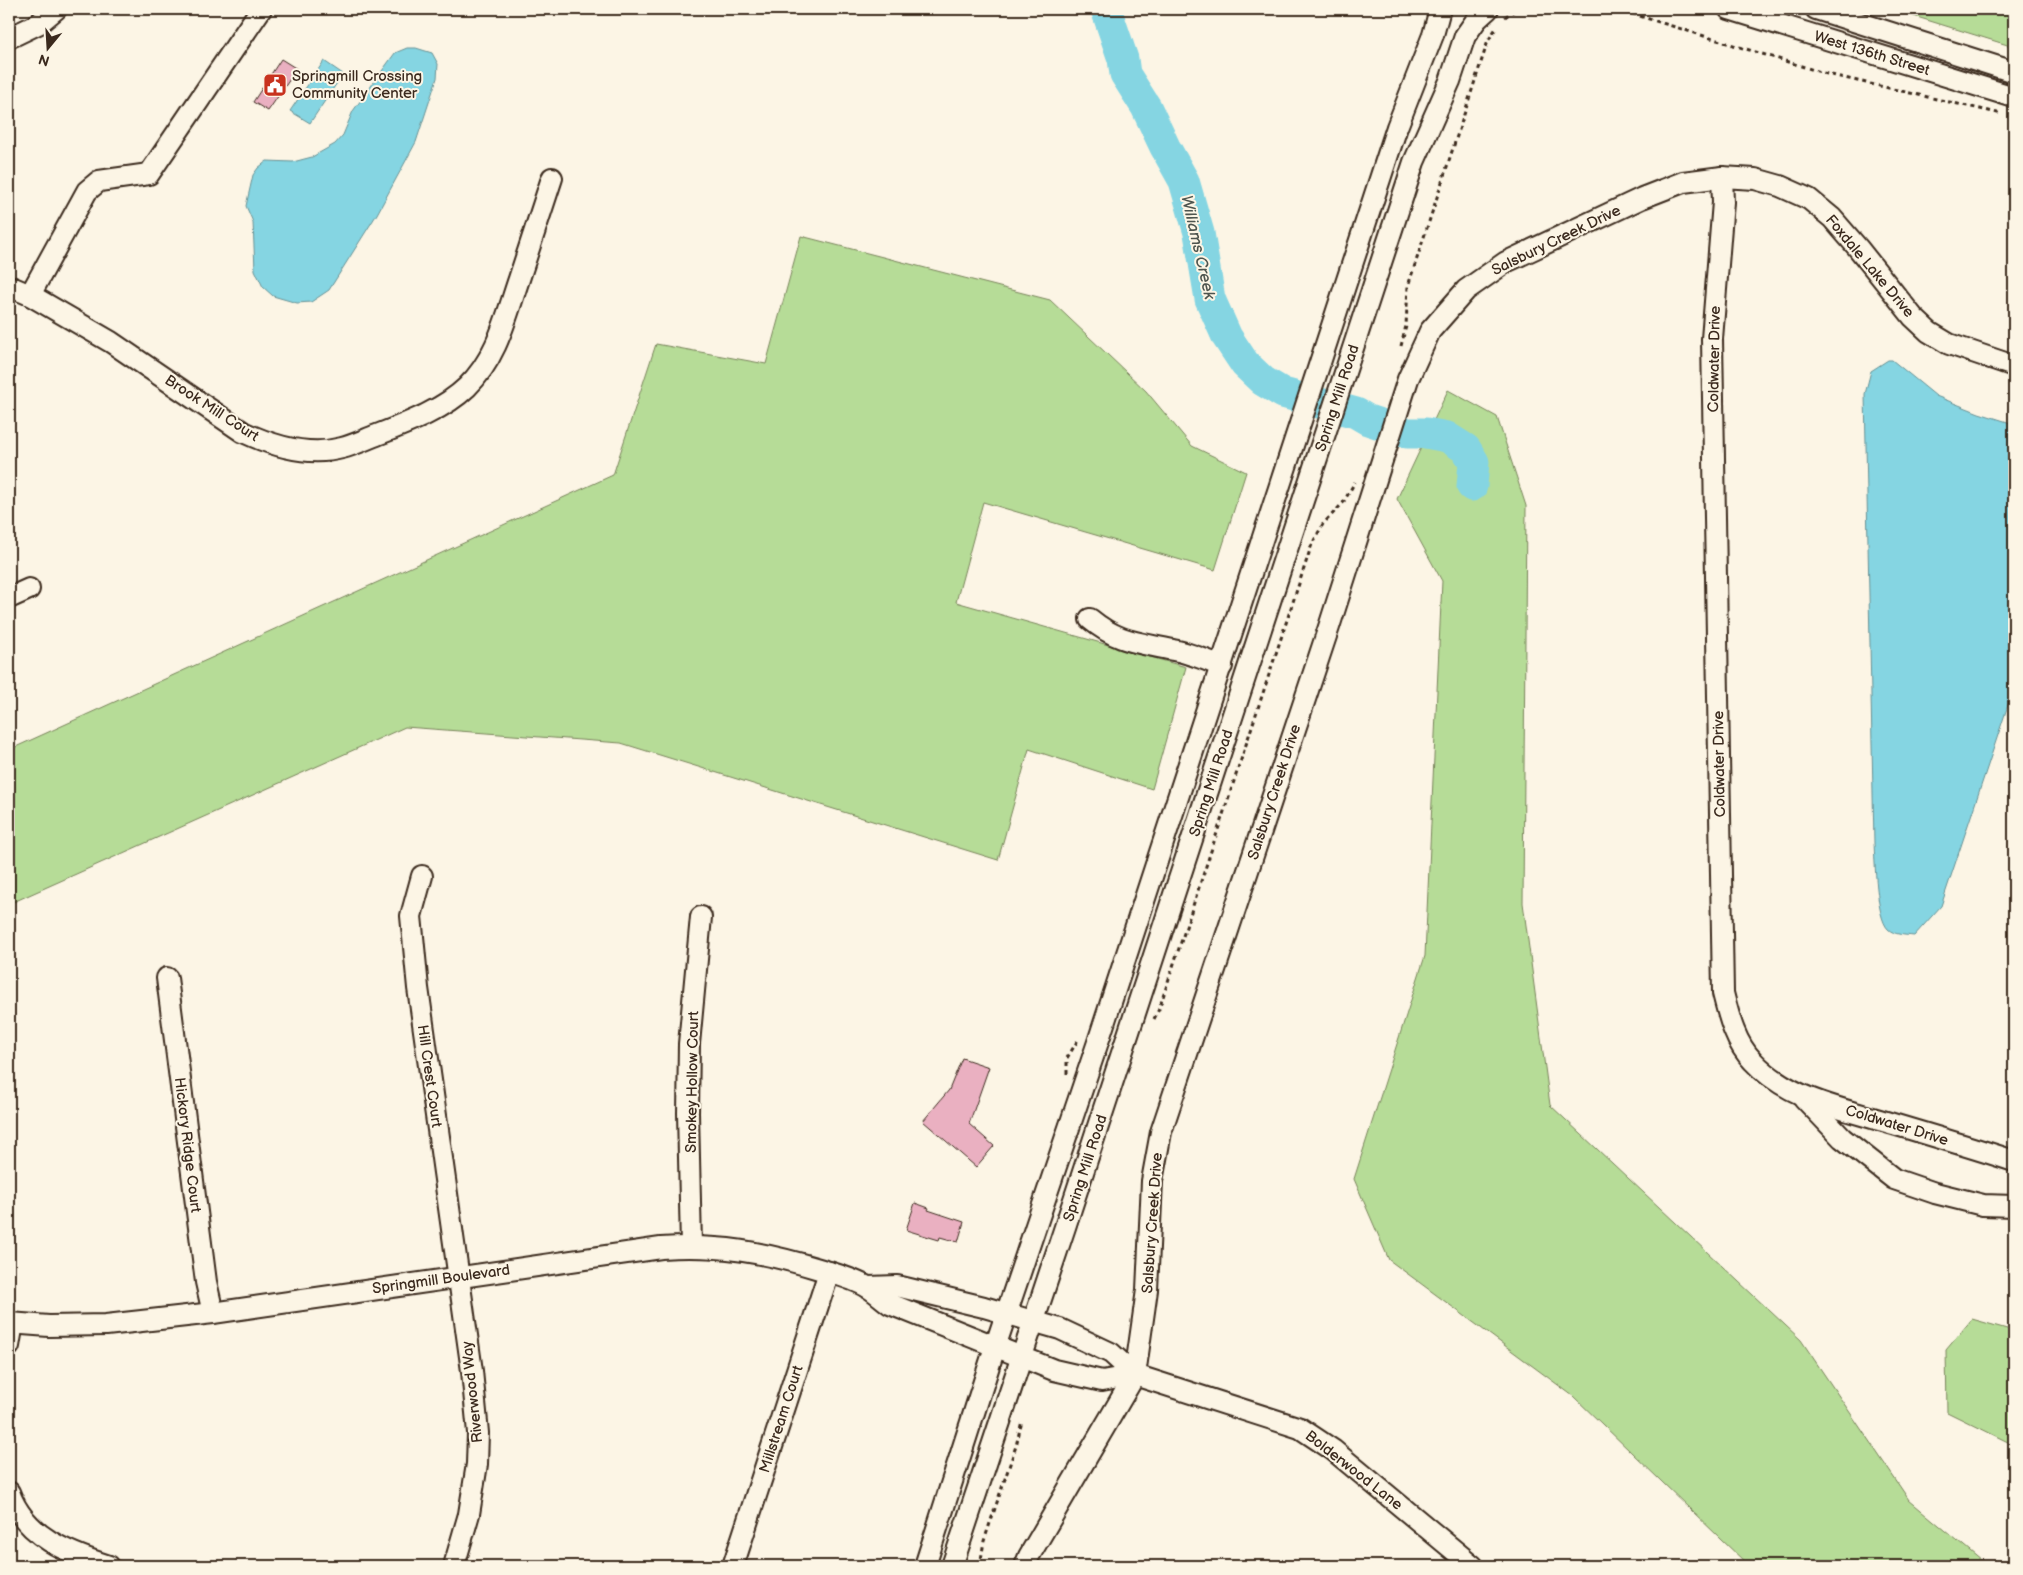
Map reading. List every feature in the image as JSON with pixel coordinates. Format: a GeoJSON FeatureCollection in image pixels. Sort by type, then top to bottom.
{"type":"FeatureCollection","features":[{"type":"Feature","properties":{"kind":"street"},"geometry":{"type":"LineString","coordinates":[[9,38],[38,24],[56,9]]}},
{"type":"Feature","properties":{"kind":"street","name":"Spring Mill Road"},"geometry":{"type":"LineString","coordinates":[[952,1566],[1007,1351],[1020,1317],[1222,666],[1397,127],[1433,35],[1440,9]]}},
{"type":"Feature","properties":{"kind":"street","name":"Spring Mill Road"},"geometry":{"type":"LineString","coordinates":[[925,1566],[1020,1317],[1338,395],[1414,162],[1450,81],[1465,36],[1477,19],[1488,9]]}},
{"type":"Feature","properties":{"kind":"street","name":"West 136th Street"},"geometry":{"type":"LineString","coordinates":[[1816,9],[2014,72]]}},
{"type":"Feature","properties":{"kind":"street"},"geometry":{"type":"LineString","coordinates":[[30,295],[87,191],[99,180],[150,174],[261,10]]}},
{"type":"Feature","properties":{"kind":"street","name":"West 136th Street"},"geometry":{"type":"LineString","coordinates":[[1740,10],[2014,97]]}},
{"type":"Feature","properties":{"kind":"street","name":"Foxdale Lake Drive"},"geometry":{"type":"LineString","coordinates":[[1722,177],[1755,179],[1780,186],[1809,199],[1832,218],[1852,240],[1913,317],[1929,332],[1949,344],[2014,366]]}},
{"type":"Feature","properties":{"kind":"street","name":"Salsbury Creek Drive"},"geometry":{"type":"LineString","coordinates":[[1026,1566],[1029,1556],[1134,1375],[1147,1290],[1152,1181],[1161,1132],[1322,645],[1394,417],[1414,363],[1430,331],[1466,290],[1506,262],[1642,198],[1683,182],[1722,177]]}},
{"type":"Feature","properties":{"kind":"street","name":"Coldwater Drive"},"geometry":{"type":"LineString","coordinates":[[1722,177],[1723,202],[1712,339],[1722,993],[1729,1018],[1738,1040],[1752,1060],[1770,1077],[1804,1097],[2013,1156]]}},
{"type":"Feature","properties":{"kind":"street","name":"Brook Mill Court"},"geometry":{"type":"LineString","coordinates":[[9,286],[30,295],[111,342],[244,432],[258,439],[302,451],[323,451],[342,448],[425,414],[467,387],[482,368],[498,342],[552,178]]}},
{"type":"Feature","properties":{"kind":"street"},"geometry":{"type":"LineString","coordinates":[[9,598],[29,590]]}},
{"type":"Feature","properties":{"kind":"street"},"geometry":{"type":"LineString","coordinates":[[1090,619],[1104,631],[1130,642],[1191,654],[1222,666]]}},
{"type":"Feature","properties":{"kind":"street","name":"Hill Crest Court"},"geometry":{"type":"LineString","coordinates":[[422,876],[411,916],[412,934],[458,1276]]}},
{"type":"Feature","properties":{"kind":"street","name":"Smokey Hollow Court"},"geometry":{"type":"LineString","coordinates":[[691,1246],[688,1113],[689,1044],[701,917]]}},
{"type":"Feature","properties":{"kind":"street","name":"Hickory Ridge Court"},"geometry":{"type":"LineString","coordinates":[[167,978],[206,1282],[213,1312]]}},
{"type":"Feature","properties":{"kind":"street"},"geometry":{"type":"LineString","coordinates":[[1804,1097],[1842,1138],[1894,1179],[1935,1193],[1983,1205],[2014,1206]]}},
{"type":"Feature","properties":{"kind":"street","name":"Springmill Boulevard"},"geometry":{"type":"LineString","coordinates":[[11,1323],[76,1327],[106,1325],[213,1312],[661,1248],[691,1246],[732,1248],[759,1252],[829,1272],[868,1287],[890,1304],[1007,1351]]}},
{"type":"Feature","properties":{"kind":"street","name":"Millstream Court"},"geometry":{"type":"LineString","coordinates":[[733,1566],[829,1272]]}},
{"type":"Feature","properties":{"kind":"street","name":"Riverwood Way"},"geometry":{"type":"LineString","coordinates":[[454,1566],[474,1490],[478,1433],[472,1371],[458,1276]]}},
{"type":"Feature","properties":{"kind":"street","name":"Springmill Boulevard"},"geometry":{"type":"LineString","coordinates":[[868,1287],[897,1286],[1020,1317]]}},
{"type":"Feature","properties":{"kind":"street","name":"Bolderwood Lane"},"geometry":{"type":"LineString","coordinates":[[1020,1317],[1060,1329],[1111,1353],[1134,1375],[1300,1428],[1333,1450],[1473,1566]]}},
{"type":"Feature","properties":{"kind":"street"},"geometry":{"type":"LineString","coordinates":[[9,1346],[11,1323]]}},
{"type":"Feature","properties":{"kind":"street","name":"Bolderwood Lane"},"geometry":{"type":"LineString","coordinates":[[1007,1351],[1054,1370],[1102,1380],[1134,1375]]}},
{"type":"Feature","properties":{"kind":"street"},"geometry":{"type":"LineString","coordinates":[[9,1492],[18,1509],[30,1525],[45,1538],[59,1548],[76,1556],[109,1566]]}},
{"type":"Feature","properties":{"kind":"path"},"geometry":{"type":"LineString","coordinates":[[1617,9],[1827,74],[2005,115]]}},
{"type":"Feature","properties":{"kind":"path"},"geometry":{"type":"LineString","coordinates":[[1400,350],[1406,326],[1408,286],[1488,41]]}},
{"type":"Feature","properties":{"kind":"path"},"geometry":{"type":"LineString","coordinates":[[1151,1026],[1160,1009],[1312,544],[1323,524],[1343,503],[1356,479]]}},
{"type":"Feature","properties":{"kind":"path"},"geometry":{"type":"LineString","coordinates":[[980,1566],[984,1541],[1016,1446],[1023,1417]]}},
{"type":"Feature","properties":{"kind":"green space"},"geometry":{"type":"Polygon","coordinates":[[[1891,9],[2014,9],[2014,47],[1891,9]]]}},
{"type":"Feature","properties":{"kind":"green space"},"geometry":{"type":"Polygon","coordinates":[[[801,236],[1050,300],[1146,391],[1192,446],[1246,472],[1215,570],[983,502],[956,602],[1186,667],[1152,789],[1029,749],[998,860],[621,743],[405,727],[9,904],[9,750],[613,475],[656,344],[766,364],[801,236]]]}},
{"type":"Feature","properties":{"kind":"green space"},"geometry":{"type":"Polygon","coordinates":[[[1448,390],[1497,417],[1526,506],[1523,903],[1550,1105],[1801,1340],[1909,1500],[1988,1566],[1749,1566],[1573,1396],[1389,1260],[1354,1179],[1425,956],[1442,581],[1397,499],[1448,390]]]}},
{"type":"Feature","properties":{"kind":"green space"},"geometry":{"type":"Polygon","coordinates":[[[1972,1319],[2014,1331],[2014,1445],[1947,1412],[1946,1350],[1972,1319]]]}},
{"type":"Feature","properties":{"kind":"water"},"geometry":{"type":"Polygon","coordinates":[[[407,48],[416,48],[432,53],[438,64],[437,78],[416,142],[377,214],[329,290],[311,302],[297,303],[273,296],[263,287],[255,270],[253,222],[246,206],[253,175],[267,161],[293,162],[312,157],[335,144],[343,135],[353,111],[395,53],[407,48]]]}},
{"type":"Feature","properties":{"kind":"water"},"geometry":{"type":"Polygon","coordinates":[[[324,61],[343,74],[310,123],[290,111],[324,61]]]}},
{"type":"Feature","properties":{"kind":"water"},"geometry":{"type":"Polygon","coordinates":[[[1888,360],[1892,360],[1936,396],[2014,424],[2014,687],[1941,906],[1914,936],[1893,932],[1884,923],[1877,888],[1874,843],[1865,394],[1871,371],[1888,360]]]}},
{"type":"Feature","properties":{"kind":"building","name":"Springmill Crossing Community Center"},"geometry":{"type":"Polygon","coordinates":[[[281,59],[297,69],[268,111],[253,102],[281,59]]]}},
{"type":"Feature","properties":{"kind":"building"},"geometry":{"type":"Polygon","coordinates":[[[962,1058],[989,1067],[969,1124],[994,1146],[976,1167],[923,1121],[949,1090],[962,1058]]]}},
{"type":"Feature","properties":{"kind":"building"},"geometry":{"type":"Polygon","coordinates":[[[915,1203],[929,1208],[928,1210],[964,1222],[958,1242],[940,1237],[939,1240],[906,1230],[915,1203]]]}},
{"type":"Feature","properties":{"kind":"waterway","name":"Williams Creek"},"geometry":{"type":"LineString","coordinates":[[1106,9],[1123,59],[1125,74],[1146,107],[1184,181],[1199,233],[1210,299],[1227,337],[1245,364],[1263,381],[1283,393],[1356,413],[1368,420],[1407,433],[1426,433],[1447,437],[1466,449],[1474,462],[1472,486]]}},
{"type":"Feature","properties":{"kind":"place","name":"Springmill Crossing Community Center"},"geometry":{"type":"Point","coordinates":[275,85]}}]}
